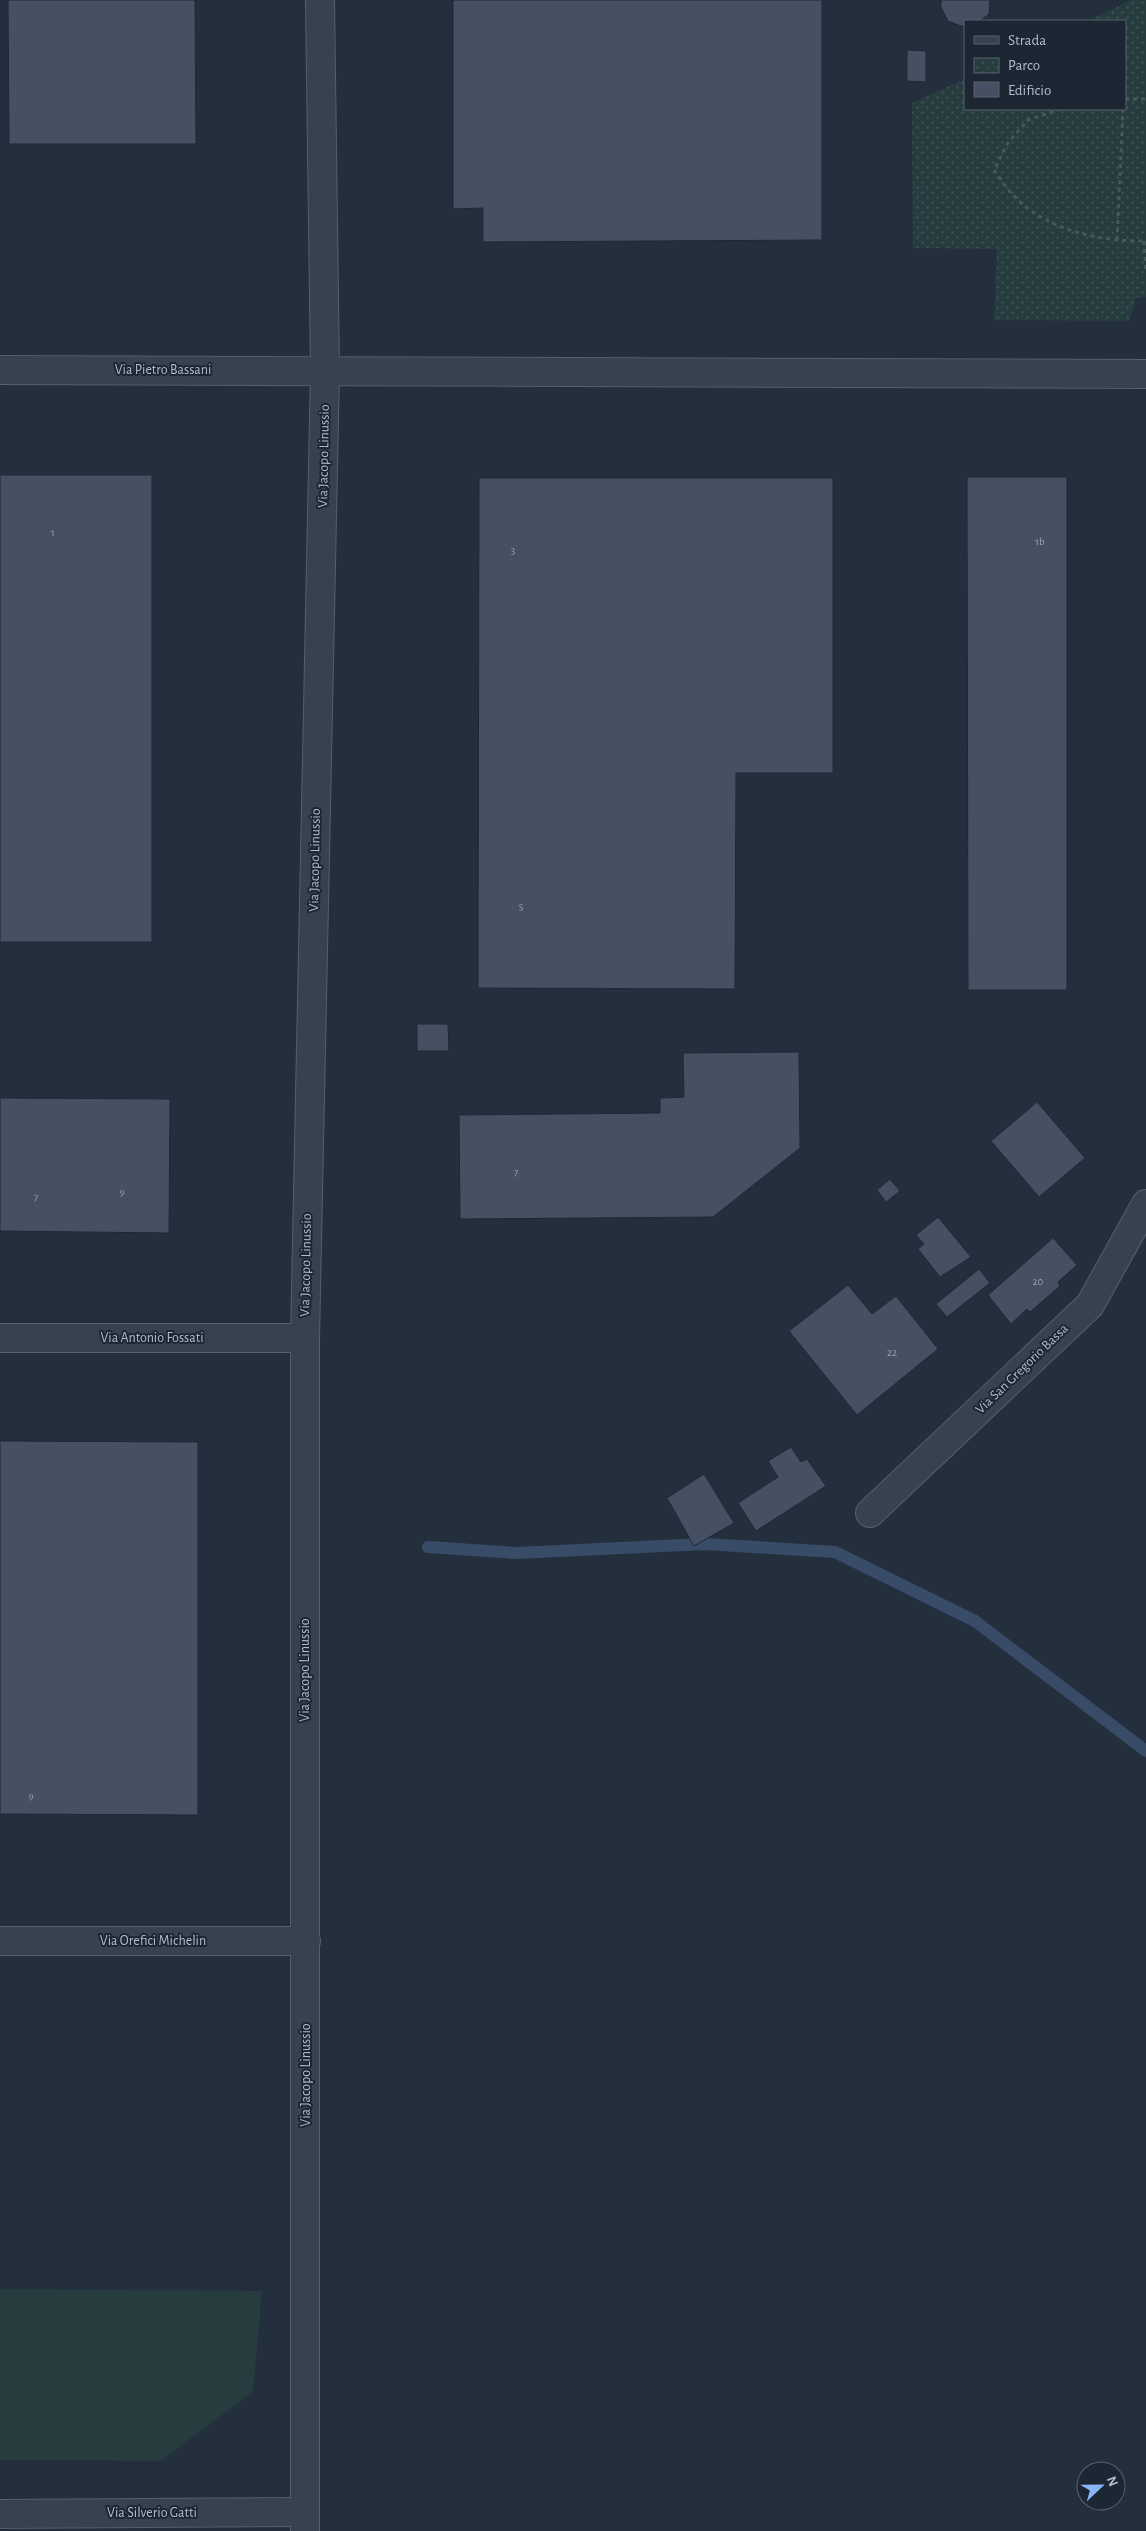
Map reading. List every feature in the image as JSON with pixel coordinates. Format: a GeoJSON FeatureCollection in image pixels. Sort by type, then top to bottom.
{"type":"FeatureCollection","features":[{"type":"Feature","properties":{"kind":"street","name":"Via Jacopo Linussio"},"geometry":{"type":"LineString","coordinates":[[305,2522],[304,1338],[325,371],[320,0]]}},
{"type":"Feature","properties":{"kind":"street","name":"Via Pietro Bassani"},"geometry":{"type":"LineString","coordinates":[[0,370],[1146,374]]}},
{"type":"Feature","properties":{"kind":"street","name":"Via San Gregorio Bassa"},"geometry":{"type":"LineString","coordinates":[[870,1513],[1090,1305],[1146,1204]]}},
{"type":"Feature","properties":{"kind":"street","name":"Via Antonio Fossati"},"geometry":{"type":"LineString","coordinates":[[0,1338],[304,1338]]}},
{"type":"Feature","properties":{"kind":"street","name":"Via Orefici Michelin"},"geometry":{"type":"LineString","coordinates":[[0,1940],[306,1940]]}},
{"type":"Feature","properties":{"kind":"street","name":"Via Silverio Gatti"},"geometry":{"type":"LineString","coordinates":[[0,2514],[305,2522]]}},
{"type":"Feature","properties":{"kind":"path"},"geometry":{"type":"LineString","coordinates":[[1126,99],[1146,99]]}},
{"type":"Feature","properties":{"kind":"path"},"geometry":{"type":"LineString","coordinates":[[1059,110],[1028,120],[1007,144],[994,170],[1013,196],[1044,218],[1098,239],[1145,241],[1146,271]]}},
{"type":"Feature","properties":{"kind":"path"},"geometry":{"type":"LineString","coordinates":[[1117,240],[1123,110]]}},
{"type":"Feature","properties":{"kind":"green space"},"geometry":{"type":"Polygon","coordinates":[[[1132,0],[1146,0],[1146,297],[1136,298],[1129,321],[994,320],[997,249],[913,248],[912,103],[964,79],[964,110],[1126,110],[1126,20],[1089,20],[1132,0]]]}},
{"type":"Feature","properties":{"kind":"green space"},"geometry":{"type":"Polygon","coordinates":[[[0,2289],[262,2291],[253,2391],[161,2461],[0,2460],[0,2289]]]}},
{"type":"Feature","properties":{"kind":"building"},"geometry":{"type":"Polygon","coordinates":[[[8,0],[195,0],[196,144],[9,144],[8,0]]]}},
{"type":"Feature","properties":{"kind":"building"},"geometry":{"type":"Polygon","coordinates":[[[453,0],[822,0],[822,240],[483,242],[483,208],[453,209],[453,0]]]}},
{"type":"Feature","properties":{"kind":"building"},"geometry":{"type":"Polygon","coordinates":[[[941,0],[990,0],[989,14],[981,20],[964,20],[964,26],[948,21],[941,7],[941,0]]]}},
{"type":"Feature","properties":{"kind":"building"},"geometry":{"type":"Polygon","coordinates":[[[907,50],[926,51],[926,82],[907,81],[907,50]]]}},
{"type":"Feature","properties":{"kind":"building"},"geometry":{"type":"Polygon","coordinates":[[[0,475],[152,475],[152,942],[0,942],[0,475]]]}},
{"type":"Feature","properties":{"kind":"building"},"geometry":{"type":"Polygon","coordinates":[[[967,477],[1067,477],[1067,990],[968,990],[967,477]]]}},
{"type":"Feature","properties":{"kind":"building"},"geometry":{"type":"Polygon","coordinates":[[[479,478],[833,478],[833,773],[736,773],[735,989],[478,988],[479,478]]]}},
{"type":"Feature","properties":{"kind":"building"},"geometry":{"type":"Polygon","coordinates":[[[417,1024],[448,1024],[449,1051],[417,1051],[417,1024]]]}},
{"type":"Feature","properties":{"kind":"building"},"geometry":{"type":"Polygon","coordinates":[[[799,1052],[800,1148],[713,1217],[460,1219],[459,1115],[660,1113],[660,1098],[684,1097],[683,1053],[799,1052]]]}},
{"type":"Feature","properties":{"kind":"building"},"geometry":{"type":"Polygon","coordinates":[[[0,1098],[170,1099],[169,1233],[0,1231],[0,1098]]]}},
{"type":"Feature","properties":{"kind":"building"},"geometry":{"type":"Polygon","coordinates":[[[1037,1102],[1085,1158],[1039,1197],[991,1141],[1037,1102]]]}},
{"type":"Feature","properties":{"kind":"building"},"geometry":{"type":"Polygon","coordinates":[[[890,1179],[900,1191],[886,1202],[877,1190],[890,1179]]]}},
{"type":"Feature","properties":{"kind":"building"},"geometry":{"type":"Polygon","coordinates":[[[938,1217],[971,1257],[940,1277],[918,1249],[924,1244],[916,1235],[938,1217]]]}},
{"type":"Feature","properties":{"kind":"building"},"geometry":{"type":"Polygon","coordinates":[[[1053,1238],[1077,1265],[1058,1282],[1060,1286],[1030,1312],[1027,1309],[1011,1324],[988,1295],[1053,1238]]]}},
{"type":"Feature","properties":{"kind":"building"},"geometry":{"type":"Polygon","coordinates":[[[979,1269],[990,1283],[947,1317],[936,1304],[979,1269]]]}},
{"type":"Feature","properties":{"kind":"building"},"geometry":{"type":"Polygon","coordinates":[[[848,1285],[872,1314],[896,1296],[938,1349],[857,1415],[789,1331],[848,1285]]]}},
{"type":"Feature","properties":{"kind":"building"},"geometry":{"type":"Polygon","coordinates":[[[0,1441],[198,1442],[198,1815],[0,1814],[0,1441]]]}},
{"type":"Feature","properties":{"kind":"building"},"geometry":{"type":"Polygon","coordinates":[[[791,1447],[801,1462],[807,1459],[826,1486],[756,1531],[738,1503],[778,1477],[768,1461],[791,1447]]]}},
{"type":"Feature","properties":{"kind":"building"},"geometry":{"type":"Polygon","coordinates":[[[704,1474],[734,1523],[694,1546],[667,1498],[704,1474]]]}},
{"type":"Feature","properties":{"kind":"waterway"},"geometry":{"type":"LineString","coordinates":[[428,1547],[517,1553],[705,1544],[835,1552],[975,1621],[1146,1751]]}}]}
